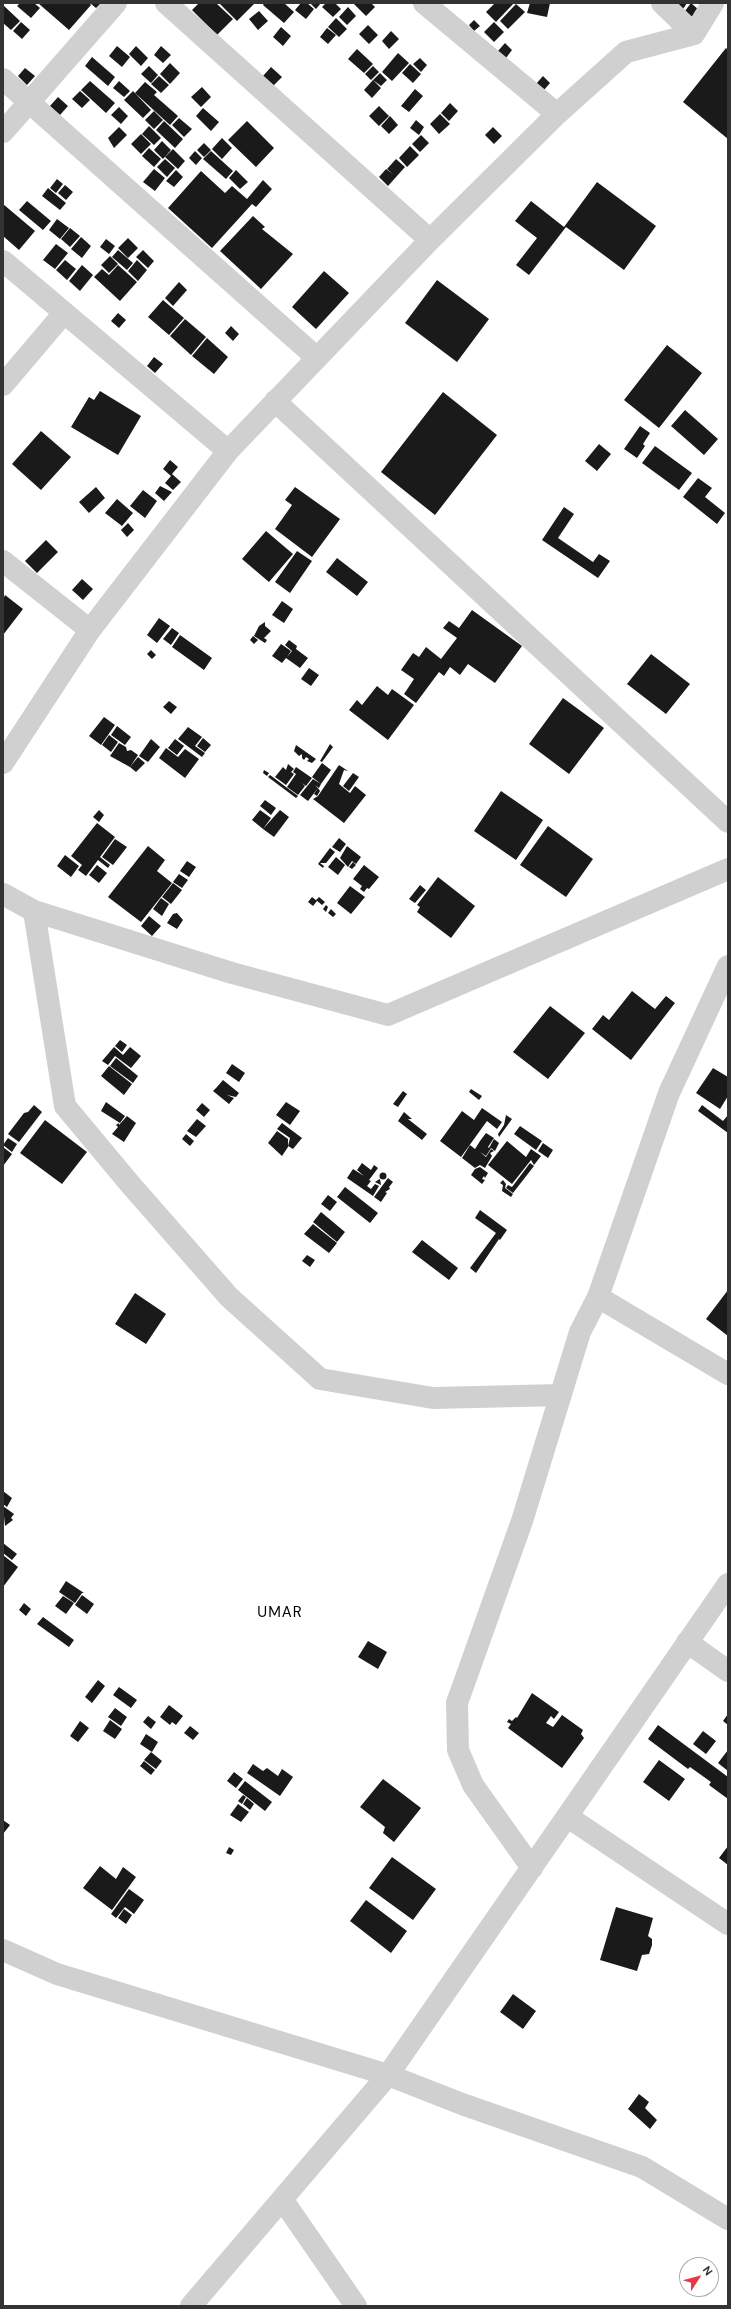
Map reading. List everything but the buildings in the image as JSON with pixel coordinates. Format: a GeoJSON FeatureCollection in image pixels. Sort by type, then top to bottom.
{"type":"FeatureCollection","features":[{"type":"Feature","properties":{"kind":"street"},"geometry":{"type":"LineString","coordinates":[[3,132],[116,3]]}},
{"type":"Feature","properties":{"kind":"street"},"geometry":{"type":"LineString","coordinates":[[166,3],[430,240]]}},
{"type":"Feature","properties":{"kind":"street"},"geometry":{"type":"LineString","coordinates":[[424,3],[557,114]]}},
{"type":"Feature","properties":{"kind":"street"},"geometry":{"type":"LineString","coordinates":[[662,3],[694,34]]}},
{"type":"Feature","properties":{"kind":"street"},"geometry":{"type":"LineString","coordinates":[[3,763],[90,630],[228,450],[430,240],[557,114],[626,52],[694,34],[712,3]]}},
{"type":"Feature","properties":{"kind":"street"},"geometry":{"type":"LineString","coordinates":[[3,79],[317,358]]}},
{"type":"Feature","properties":{"kind":"street"},"geometry":{"type":"LineString","coordinates":[[3,261],[64,314],[228,450]]}},
{"type":"Feature","properties":{"kind":"street"},"geometry":{"type":"LineString","coordinates":[[3,385],[64,314]]}},
{"type":"Feature","properties":{"kind":"street"},"geometry":{"type":"LineString","coordinates":[[274,401],[728,822]]}},
{"type":"Feature","properties":{"kind":"street"},"geometry":{"type":"LineString","coordinates":[[3,561],[90,630]]}},
{"type":"Feature","properties":{"kind":"street"},"geometry":{"type":"LineString","coordinates":[[3,894],[34,911],[232,973],[388,1015],[728,869]]}},
{"type":"Feature","properties":{"kind":"street"},"geometry":{"type":"LineString","coordinates":[[34,911],[65,1106],[130,1184],[229,1297],[320,1379],[433,1398],[561,1396]]}},
{"type":"Feature","properties":{"kind":"street"},"geometry":{"type":"LineString","coordinates":[[532,1868],[473,1785],[458,1750],[457,1703],[522,1521],[580,1332],[598,1298],[669,1093],[728,966]]}},
{"type":"Feature","properties":{"kind":"street"},"geometry":{"type":"LineString","coordinates":[[598,1298],[728,1374]]}},
{"type":"Feature","properties":{"kind":"street"},"geometry":{"type":"LineString","coordinates":[[191,2306],[388,2075],[728,1584]]}},
{"type":"Feature","properties":{"kind":"street"},"geometry":{"type":"LineString","coordinates":[[687,1642],[728,1671]]}},
{"type":"Feature","properties":{"kind":"street"},"geometry":{"type":"LineString","coordinates":[[568,1817],[728,1924]]}},
{"type":"Feature","properties":{"kind":"street"},"geometry":{"type":"LineString","coordinates":[[3,1950],[57,1974],[388,2075],[462,2104],[642,2167],[728,2219]]}},
{"type":"Feature","properties":{"kind":"street"},"geometry":{"type":"LineString","coordinates":[[282,2199],[356,2306]]}},
{"type":"Feature","properties":{"kind":"district","name":"UMAR"},"geometry":{"type":"Point","coordinates":[280,1613]}}]}
